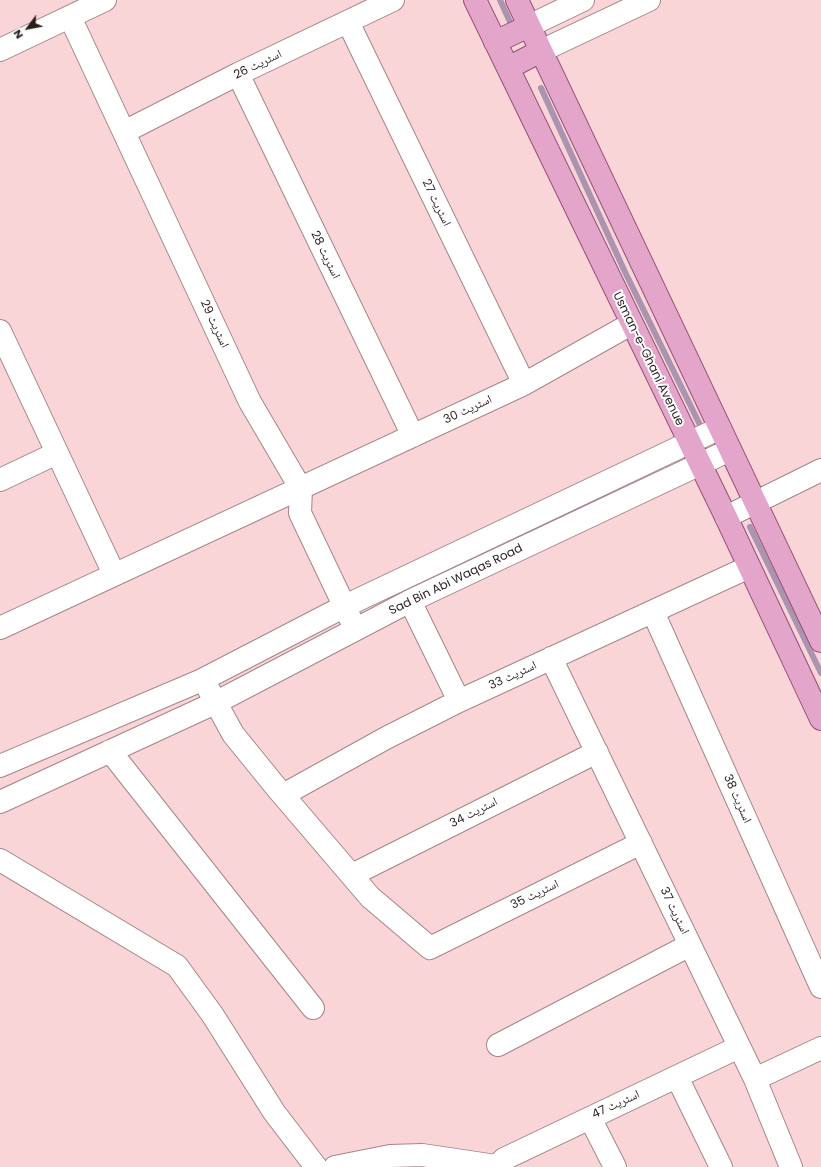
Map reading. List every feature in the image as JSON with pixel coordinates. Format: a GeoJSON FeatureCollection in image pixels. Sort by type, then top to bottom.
{"type":"FeatureCollection","features":[{"type":"Feature","properties":{"kind":"main road","name":"Usman-e-Ghani Avenue"},"geometry":{"type":"LineString","coordinates":[[474,0],[688,444],[726,517],[748,567],[821,719]]}},
{"type":"Feature","properties":{"kind":"main road"},"geometry":{"type":"LineString","coordinates":[[517,0],[755,502],[816,616],[821,641]]}},
{"type":"Feature","properties":{"kind":"main road"},"geometry":{"type":"LineString","coordinates":[[494,42],[529,26]]}},
{"type":"Feature","properties":{"kind":"main road"},"geometry":{"type":"LineString","coordinates":[[508,68],[541,52]]}},
{"type":"Feature","properties":{"kind":"street"},"geometry":{"type":"LineString","coordinates":[[0,50],[105,0]]}},
{"type":"Feature","properties":{"kind":"street","name":"اسٹریٹ 26"},"geometry":{"type":"LineString","coordinates":[[124,132],[238,74],[393,0]]}},
{"type":"Feature","properties":{"kind":"street"},"geometry":{"type":"LineString","coordinates":[[529,26],[583,0]]}},
{"type":"Feature","properties":{"kind":"street"},"geometry":{"type":"LineString","coordinates":[[541,52],[649,0]]}},
{"type":"Feature","properties":{"kind":"street","name":"اسٹریٹ 29"},"geometry":{"type":"LineString","coordinates":[[70,17],[250,402],[301,489]]}},
{"type":"Feature","properties":{"kind":"street","name":"اسٹریٹ 27"},"geometry":{"type":"LineString","coordinates":[[348,22],[524,384]]}},
{"type":"Feature","properties":{"kind":"street","name":"اسٹریٹ 28"},"geometry":{"type":"LineString","coordinates":[[238,74],[413,436]]}},
{"type":"Feature","properties":{"kind":"street","name":"اسٹریٹ 30"},"geometry":{"type":"LineString","coordinates":[[0,628],[524,384],[631,324]]}},
{"type":"Feature","properties":{"kind":"street"},"geometry":{"type":"LineString","coordinates":[[2,339],[114,574]]}},
{"type":"Feature","properties":{"kind":"street","name":"Sad Bin Abi Waqas Road"},"geometry":{"type":"LineString","coordinates":[[0,766],[202,680],[345,606],[720,428]]}},
{"type":"Feature","properties":{"kind":"street","name":"Sad Bin Abi Waqas Road"},"geometry":{"type":"LineString","coordinates":[[0,802],[217,702],[410,601],[730,450]]}},
{"type":"Feature","properties":{"kind":"street"},"geometry":{"type":"LineString","coordinates":[[0,480],[57,452]]}},
{"type":"Feature","properties":{"kind":"street"},"geometry":{"type":"LineString","coordinates":[[726,517],[821,470]]}},
{"type":"Feature","properties":{"kind":"street"},"geometry":{"type":"LineString","coordinates":[[301,489],[300,514],[356,628]]}},
{"type":"Feature","properties":{"kind":"street","name":"اسٹریٹ 33"},"geometry":{"type":"LineString","coordinates":[[283,795],[386,738],[459,701],[748,567]]}},
{"type":"Feature","properties":{"kind":"street"},"geometry":{"type":"LineString","coordinates":[[410,601],[459,701]]}},
{"type":"Feature","properties":{"kind":"street","name":"اسٹریٹ 38"},"geometry":{"type":"LineString","coordinates":[[653,612],[821,986]]}},
{"type":"Feature","properties":{"kind":"street","name":"اسٹریٹ 37"},"geometry":{"type":"LineString","coordinates":[[551,658],[755,1079],[792,1167]]}},
{"type":"Feature","properties":{"kind":"street"},"geometry":{"type":"LineString","coordinates":[[202,680],[217,702],[233,734],[352,875]]}},
{"type":"Feature","properties":{"kind":"street"},"geometry":{"type":"LineString","coordinates":[[110,751],[314,1008]]}},
{"type":"Feature","properties":{"kind":"street","name":"اسٹریٹ 34"},"geometry":{"type":"LineString","coordinates":[[352,875],[597,752]]}},
{"type":"Feature","properties":{"kind":"street","name":"اسٹریٹ 35"},"geometry":{"type":"LineString","coordinates":[[352,875],[370,897],[430,948],[641,843]]}},
{"type":"Feature","properties":{"kind":"street"},"geometry":{"type":"LineString","coordinates":[[0,860],[177,966],[212,1014],[274,1112],[316,1167]]}},
{"type":"Feature","properties":{"kind":"street"},"geometry":{"type":"LineString","coordinates":[[498,1045],[690,945]]}},
{"type":"Feature","properties":{"kind":"street","name":"اسٹریٹ 47"},"geometry":{"type":"LineString","coordinates":[[496,1166],[504,1159],[739,1047]]}},
{"type":"Feature","properties":{"kind":"street"},"geometry":{"type":"LineString","coordinates":[[755,1079],[821,1048]]}},
{"type":"Feature","properties":{"kind":"street"},"geometry":{"type":"LineString","coordinates":[[677,1077],[721,1167]]}},
{"type":"Feature","properties":{"kind":"street"},"geometry":{"type":"LineString","coordinates":[[590,1118],[615,1167]]}},
{"type":"Feature","properties":{"kind":"street"},"geometry":{"type":"LineString","coordinates":[[335,1167],[390,1156],[422,1155],[496,1166]]}},
{"type":"Feature","properties":{"kind":"waterway"},"geometry":{"type":"LineString","coordinates":[[500,0],[511,24]]}},
{"type":"Feature","properties":{"kind":"waterway"},"geometry":{"type":"LineString","coordinates":[[541,88],[625,272],[700,425]]}},
{"type":"Feature","properties":{"kind":"waterway"},"geometry":{"type":"LineString","coordinates":[[750,527],[821,673]]}}]}
